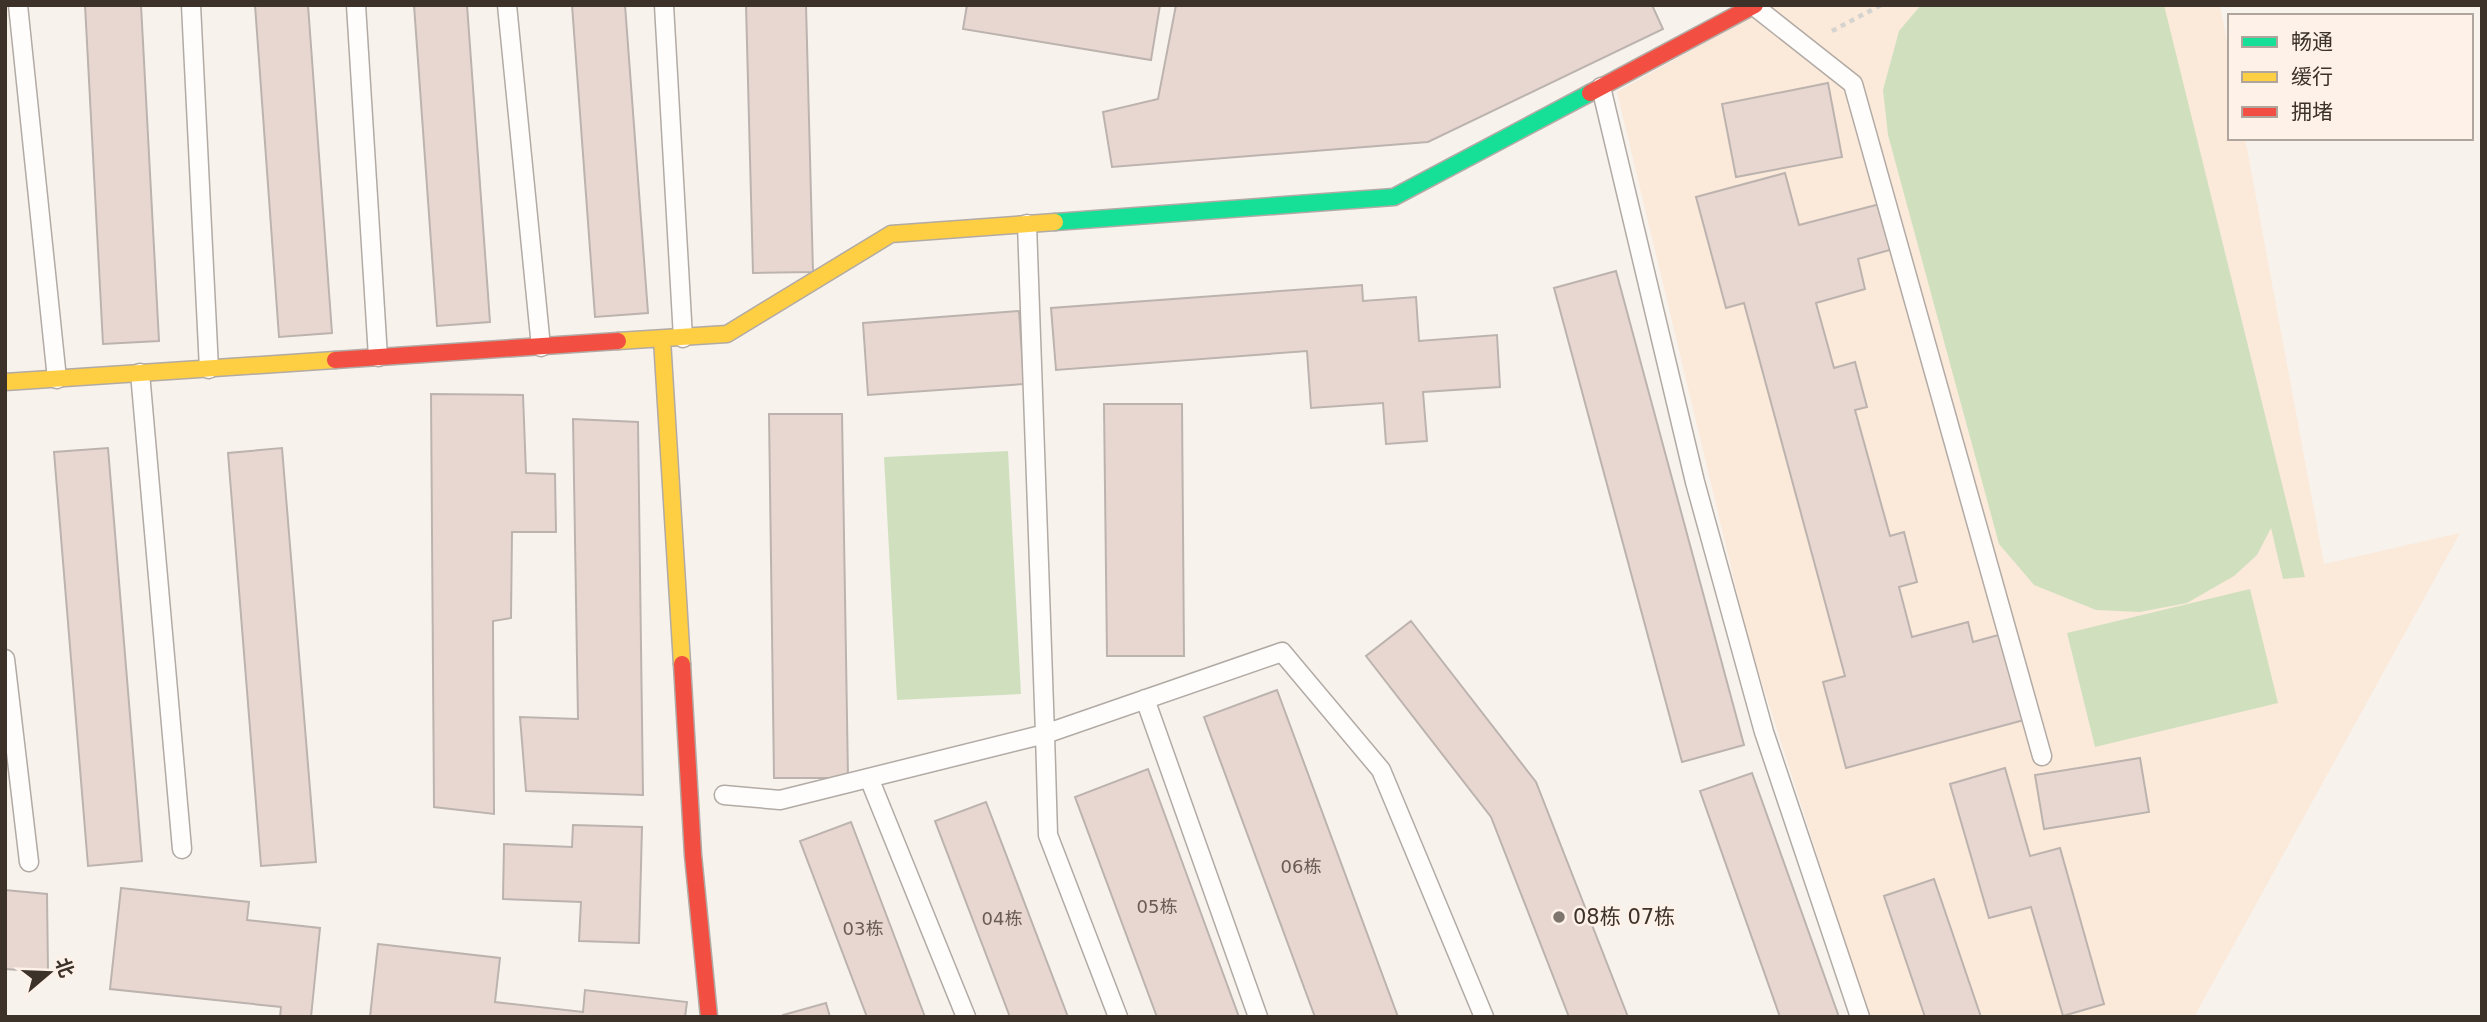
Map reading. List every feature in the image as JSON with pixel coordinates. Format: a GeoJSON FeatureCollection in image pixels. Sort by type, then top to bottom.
{"type":"FeatureCollection","features":[{"type":"Feature","properties":{"kind":"street"},"geometry":{"type":"LineString","coordinates":[[5,382],[727,334],[891,234],[1394,197],[1754,6]]}},
{"type":"Feature","properties":{"kind":"street"},"geometry":{"type":"LineString","coordinates":[[662,339],[693,855],[709,1017]]}},
{"type":"Feature","properties":{"kind":"lane"},"geometry":{"type":"LineString","coordinates":[[18,5],[57,379]]}},
{"type":"Feature","properties":{"kind":"lane"},"geometry":{"type":"LineString","coordinates":[[191,5],[209,369]]}},
{"type":"Feature","properties":{"kind":"lane"},"geometry":{"type":"LineString","coordinates":[[356,5],[378,358]]}},
{"type":"Feature","properties":{"kind":"lane"},"geometry":{"type":"LineString","coordinates":[[507,5],[541,346]]}},
{"type":"Feature","properties":{"kind":"lane"},"geometry":{"type":"LineString","coordinates":[[664,5],[683,338]]}},
{"type":"Feature","properties":{"kind":"lane"},"geometry":{"type":"LineString","coordinates":[[1754,6],[1853,84],[2042,756]]}},
{"type":"Feature","properties":{"kind":"lane"},"geometry":{"type":"LineString","coordinates":[[1601,87],[1695,482],[1757,705],[1860,1017]]}},
{"type":"Feature","properties":{"kind":"lane"},"geometry":{"type":"LineString","coordinates":[[1027,224],[1048,835],[1118,1017]]}},
{"type":"Feature","properties":{"kind":"lane"},"geometry":{"type":"LineString","coordinates":[[140,373],[183,849]]}},
{"type":"Feature","properties":{"kind":"lane"},"geometry":{"type":"LineString","coordinates":[[724,794],[780,800],[1045,734],[1282,652],[1381,770],[1484,1017]]}},
{"type":"Feature","properties":{"kind":"lane"},"geometry":{"type":"LineString","coordinates":[[5,659],[29,862]]}},
{"type":"Feature","properties":{"kind":"lane"},"geometry":{"type":"LineString","coordinates":[[1145,699],[1258,1017]]}},
{"type":"Feature","properties":{"kind":"lane"},"geometry":{"type":"LineString","coordinates":[[869,778],[966,1017]]}},
{"type":"Feature","properties":{"kind":"path"},"geometry":{"type":"LineString","coordinates":[[1805,46],[1881,5]]}},
{"type":"Feature","properties":{"kind":"shaded area"},"geometry":{"type":"Polygon","coordinates":[[[1772,5],[2220,5],[2228,47],[2228,140],[2245,140],[2324,564],[2460,533],[2194,1017],[1869,1017],[1749,642],[1617,92],[1772,5]]]}},
{"type":"Feature","properties":{"kind":"green space"},"geometry":{"type":"Polygon","coordinates":[[[1921,5],[2164,5],[2305,577],[2283,579],[2271,528],[2257,555],[2234,576],[2187,603],[2140,612],[2096,610],[2034,585],[1999,544],[1888,135],[1883,90],[1899,31],[1921,5]]]}},
{"type":"Feature","properties":{"kind":"green space"},"geometry":{"type":"Polygon","coordinates":[[[1008,451],[1021,694],[897,700],[884,457],[1008,451]]]}},
{"type":"Feature","properties":{"kind":"green space"},"geometry":{"type":"Polygon","coordinates":[[[2250,589],[2278,703],[2095,747],[2067,633],[2250,589]]]}},
{"type":"Feature","properties":{"kind":"building"},"geometry":{"type":"Polygon","coordinates":[[[85,5],[141,5],[159,341],[103,344],[85,5]]]}},
{"type":"Feature","properties":{"kind":"building"},"geometry":{"type":"Polygon","coordinates":[[[255,5],[308,5],[332,333],[279,337],[255,5]]]}},
{"type":"Feature","properties":{"kind":"building"},"geometry":{"type":"Polygon","coordinates":[[[414,5],[467,5],[490,322],[437,326],[414,5]]]}},
{"type":"Feature","properties":{"kind":"building"},"geometry":{"type":"Polygon","coordinates":[[[572,5],[625,5],[648,313],[595,317],[572,5]]]}},
{"type":"Feature","properties":{"kind":"building"},"geometry":{"type":"Polygon","coordinates":[[[746,5],[806,5],[813,272],[753,273],[746,5]]]}},
{"type":"Feature","properties":{"kind":"building"},"geometry":{"type":"Polygon","coordinates":[[[967,5],[1160,5],[1151,60],[963,29],[967,5]]]}},
{"type":"Feature","properties":{"kind":"building"},"geometry":{"type":"Polygon","coordinates":[[[1176,5],[1652,5],[1663,29],[1428,142],[1112,167],[1103,112],[1158,99],[1176,5]]]}},
{"type":"Feature","properties":{"kind":"building"},"geometry":{"type":"Polygon","coordinates":[[[1828,83],[1842,157],[1736,177],[1722,104],[1828,83]]]}},
{"type":"Feature","properties":{"kind":"building"},"geometry":{"type":"Polygon","coordinates":[[[1785,173],[1799,225],[1880,204],[1893,249],[1858,259],[1865,289],[1816,303],[1834,368],[1855,362],[1867,407],[1855,410],[1890,536],[1904,532],[1917,582],[1899,587],[1912,637],[1968,622],[1973,642],[2002,634],[2024,720],[1846,768],[1823,682],[1845,676],[1744,303],[1726,308],[1696,197],[1785,173]]]}},
{"type":"Feature","properties":{"kind":"building"},"geometry":{"type":"Polygon","coordinates":[[[1616,271],[1744,745],[1682,762],[1554,288],[1616,271]]]}},
{"type":"Feature","properties":{"kind":"building"},"geometry":{"type":"Polygon","coordinates":[[[1362,285],[1363,301],[1416,297],[1419,341],[1497,335],[1500,387],[1423,392],[1427,441],[1386,444],[1383,403],[1311,408],[1307,351],[1056,370],[1051,308],[1362,285]]]}},
{"type":"Feature","properties":{"kind":"building"},"geometry":{"type":"Polygon","coordinates":[[[1019,311],[1024,384],[868,395],[863,323],[1019,311]]]}},
{"type":"Feature","properties":{"kind":"building"},"geometry":{"type":"Polygon","coordinates":[[[431,394],[523,395],[526,473],[555,474],[556,532],[512,532],[511,618],[493,621],[494,814],[434,807],[431,394]]]}},
{"type":"Feature","properties":{"kind":"building"},"geometry":{"type":"Polygon","coordinates":[[[1104,404],[1182,404],[1184,656],[1107,656],[1104,404]]]}},
{"type":"Feature","properties":{"kind":"building"},"geometry":{"type":"Polygon","coordinates":[[[769,414],[842,414],[848,778],[774,778],[769,414]]]}},
{"type":"Feature","properties":{"kind":"building"},"geometry":{"type":"Polygon","coordinates":[[[573,419],[638,422],[643,795],[526,791],[520,717],[578,719],[573,419]]]}},
{"type":"Feature","properties":{"kind":"building"},"geometry":{"type":"Polygon","coordinates":[[[108,448],[142,861],[88,866],[54,452],[108,448]]]}},
{"type":"Feature","properties":{"kind":"building"},"geometry":{"type":"Polygon","coordinates":[[[282,448],[316,862],[261,866],[228,453],[282,448]]]}},
{"type":"Feature","properties":{"kind":"building","name":"08栋 07栋"},"geometry":{"type":"Polygon","coordinates":[[[1411,621],[1536,782],[1628,1017],[1569,1017],[1491,817],[1366,656],[1411,621]]]}},
{"type":"Feature","properties":{"kind":"building"},"geometry":{"type":"Polygon","coordinates":[[[1277,690],[1398,1017],[1315,1017],[1204,717],[1277,690]]]}},
{"type":"Feature","properties":{"kind":"building"},"geometry":{"type":"Polygon","coordinates":[[[2140,758],[2149,812],[2044,829],[2035,775],[2140,758]]]}},
{"type":"Feature","properties":{"kind":"building"},"geometry":{"type":"Polygon","coordinates":[[[2005,768],[2030,856],[2060,848],[2104,1004],[2063,1016],[2031,907],[1989,918],[1950,784],[2005,768]]]}},
{"type":"Feature","properties":{"kind":"building"},"geometry":{"type":"Polygon","coordinates":[[[1148,769],[1239,1017],[1157,1017],[1075,797],[1148,769]]]}},
{"type":"Feature","properties":{"kind":"building"},"geometry":{"type":"Polygon","coordinates":[[[1752,773],[1839,1017],[1780,1017],[1700,791],[1752,773]]]}},
{"type":"Feature","properties":{"kind":"building"},"geometry":{"type":"Polygon","coordinates":[[[986,802],[1068,1017],[1010,1017],[935,821],[986,802]]]}},
{"type":"Feature","properties":{"kind":"building"},"geometry":{"type":"Polygon","coordinates":[[[851,822],[925,1017],[867,1017],[800,841],[851,822]]]}},
{"type":"Feature","properties":{"kind":"building"},"geometry":{"type":"Polygon","coordinates":[[[573,825],[642,827],[639,943],[579,941],[581,902],[503,899],[504,844],[572,847],[573,825]]]}},
{"type":"Feature","properties":{"kind":"building"},"geometry":{"type":"Polygon","coordinates":[[[1934,879],[1981,1017],[1925,1017],[1884,896],[1934,879]]]}},
{"type":"Feature","properties":{"kind":"building"},"geometry":{"type":"Polygon","coordinates":[[[121,888],[249,902],[247,920],[320,928],[311,1017],[280,1017],[281,1007],[110,989],[121,888]]]}},
{"type":"Feature","properties":{"kind":"building"},"geometry":{"type":"Polygon","coordinates":[[[5,890],[47,894],[48,972],[5,969],[5,890]]]}},
{"type":"Feature","properties":{"kind":"building"},"geometry":{"type":"Polygon","coordinates":[[[378,944],[500,958],[495,1002],[583,1012],[585,990],[687,1002],[685,1017],[370,1017],[378,944]]]}},
{"type":"Feature","properties":{"kind":"building"},"geometry":{"type":"Polygon","coordinates":[[[826,1003],[830,1017],[783,1017],[783,1015],[826,1003]]]}},
{"type":"Feature","properties":{"kind":"traffic: fast"},"geometry":{"type":"LineString","coordinates":[[1055,222],[1394,197],[1590,93]]}},
{"type":"Feature","properties":{"kind":"traffic: slow"},"geometry":{"type":"LineString","coordinates":[[618,341],[727,334],[891,234],[1055,222]]}},
{"type":"Feature","properties":{"kind":"traffic: slow"},"geometry":{"type":"LineString","coordinates":[[662,339],[682,664]]}},
{"type":"Feature","properties":{"kind":"traffic: slow"},"geometry":{"type":"LineString","coordinates":[[5,382],[335,360]]}},
{"type":"Feature","properties":{"kind":"traffic: jam"},"geometry":{"type":"LineString","coordinates":[[1590,93],[1755,5]]}},
{"type":"Feature","properties":{"kind":"traffic: jam"},"geometry":{"type":"LineString","coordinates":[[335,360],[618,341]]}},
{"type":"Feature","properties":{"kind":"traffic: jam"},"geometry":{"type":"LineString","coordinates":[[682,664],[693,855],[709,1017]]}},
{"type":"Feature","properties":{"kind":"place","name":"08栋 07栋"},"geometry":{"type":"Point","coordinates":[1559,917]}}]}
